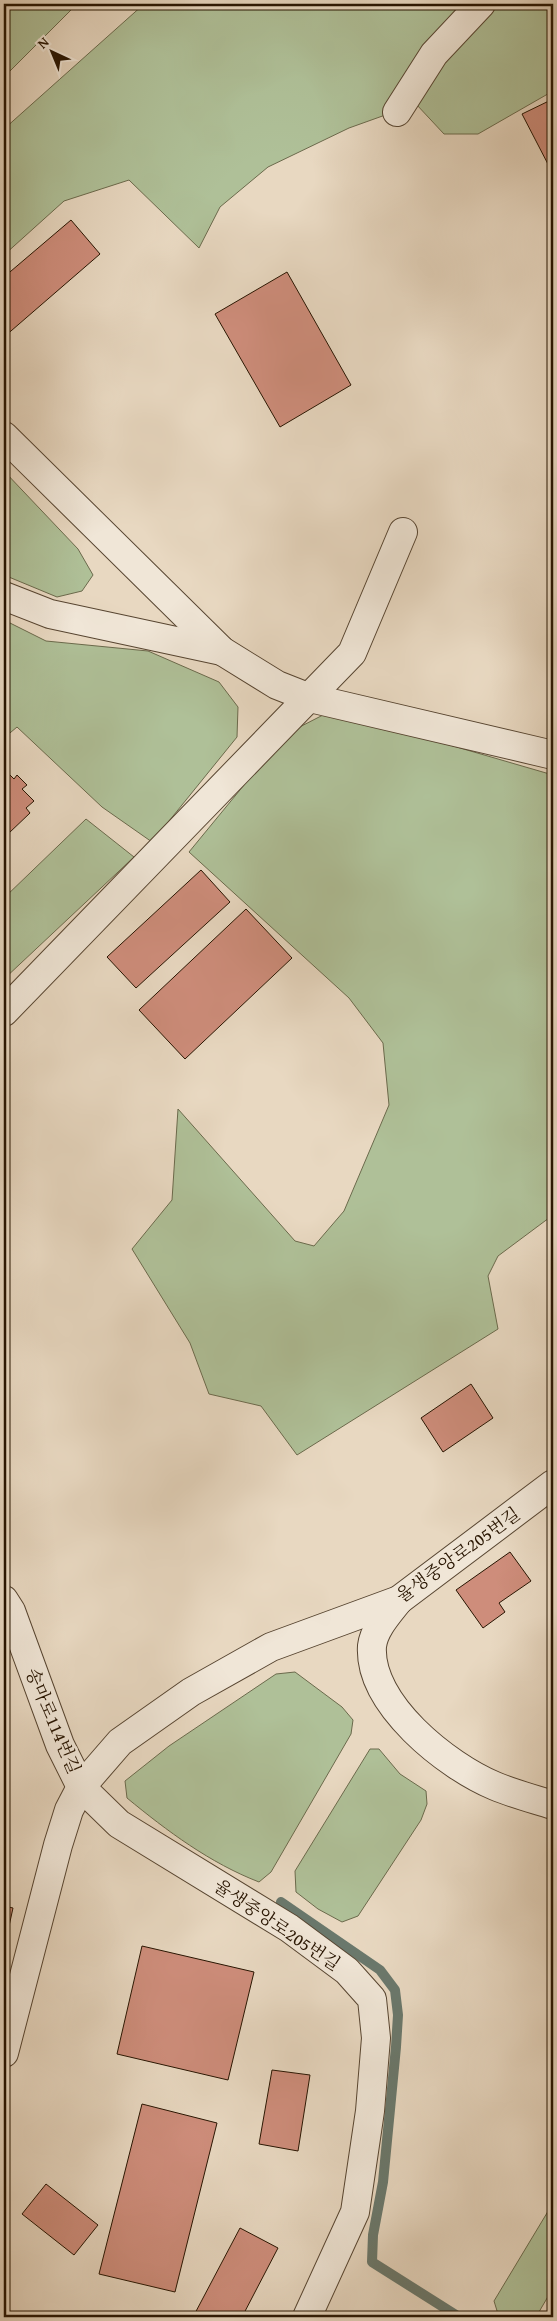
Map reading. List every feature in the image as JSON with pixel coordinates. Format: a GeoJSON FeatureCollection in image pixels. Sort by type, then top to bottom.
{"type":"FeatureCollection","features":[{"type":"Feature","properties":{"kind":"street"},"geometry":{"type":"LineString","coordinates":[[397,112],[434,54],[481,4]]}},
{"type":"Feature","properties":{"kind":"street"},"geometry":{"type":"LineString","coordinates":[[4,436],[222,651],[277,685],[310,698],[553,755]]}},
{"type":"Feature","properties":{"kind":"street"},"geometry":{"type":"LineString","coordinates":[[4,1012],[352,653],[403,532]]}},
{"type":"Feature","properties":{"kind":"street"},"geometry":{"type":"LineString","coordinates":[[4,596],[50,614],[222,651]]}},
{"type":"Feature","properties":{"kind":"street","name":"율생중앙로205번길"},"geometry":{"type":"LineString","coordinates":[[4,2053],[58,1845],[69,1810],[81,1787],[120,1742],[191,1692],[271,1647],[399,1600],[553,1484]]}},
{"type":"Feature","properties":{"kind":"street","name":"송마로114번길"},"geometry":{"type":"LineString","coordinates":[[4,1600],[11,1611],[60,1745],[81,1787]]}},
{"type":"Feature","properties":{"kind":"street"},"geometry":{"type":"LineString","coordinates":[[399,1600],[380,1624],[372,1645],[374,1669],[383,1694],[429,1744],[459,1766],[494,1786],[553,1805]]}},
{"type":"Feature","properties":{"kind":"street","name":"율생중앙로205번길"},"geometry":{"type":"LineString","coordinates":[[81,1787],[119,1824],[289,1928],[346,1971],[372,1999],[376,2038],[370,2110],[355,2212],[307,2317]]}},
{"type":"Feature","properties":{"kind":"path"},"geometry":{"type":"LineString","coordinates":[[550,2317],[553,2312]]}},
{"type":"Feature","properties":{"kind":"green space"},"geometry":{"type":"Polygon","coordinates":[[[4,4],[77,4],[4,77],[4,4]]]}},
{"type":"Feature","properties":{"kind":"green space"},"geometry":{"type":"Polygon","coordinates":[[[144,4],[553,4],[553,91],[478,134],[444,134],[416,104],[349,128],[268,167],[220,207],[199,248],[129,180],[64,201],[4,255],[4,129],[144,4]]]}},
{"type":"Feature","properties":{"kind":"green space"},"geometry":{"type":"Polygon","coordinates":[[[4,471],[78,549],[93,575],[82,591],[57,597],[4,575],[4,471]]]}},
{"type":"Feature","properties":{"kind":"green space"},"geometry":{"type":"Polygon","coordinates":[[[4,620],[46,641],[148,651],[219,682],[238,707],[237,737],[152,842],[102,807],[17,727],[4,738],[4,620]]]}},
{"type":"Feature","properties":{"kind":"green space"},"geometry":{"type":"Polygon","coordinates":[[[323,715],[381,725],[553,775],[553,1215],[498,1256],[488,1276],[498,1329],[297,1455],[261,1406],[209,1394],[190,1343],[132,1249],[172,1200],[178,1109],[295,1241],[314,1246],[344,1211],[389,1105],[383,1043],[349,998],[189,852],[286,734],[323,715]]]}},
{"type":"Feature","properties":{"kind":"green space"},"geometry":{"type":"Polygon","coordinates":[[[86,819],[134,857],[4,979],[4,898],[86,819]]]}},
{"type":"Feature","properties":{"kind":"green space"},"geometry":{"type":"Polygon","coordinates":[[[295,1672],[342,1707],[353,1720],[351,1734],[271,1872],[259,1882],[206,1856],[158,1822],[127,1798],[125,1781],[169,1746],[276,1674],[295,1672]]]}},
{"type":"Feature","properties":{"kind":"green space"},"geometry":{"type":"Polygon","coordinates":[[[370,1749],[379,1749],[400,1774],[426,1791],[427,1804],[421,1820],[358,1916],[342,1922],[318,1909],[296,1892],[295,1871],[370,1749]]]}},
{"type":"Feature","properties":{"kind":"green space"},"geometry":{"type":"Polygon","coordinates":[[[553,2203],[553,2288],[536,2317],[502,2317],[498,2314],[494,2301],[553,2203]]]}},
{"type":"Feature","properties":{"kind":"building"},"geometry":{"type":"Polygon","coordinates":[[[553,99],[553,167],[550,168],[522,114],[553,99]]]}},
{"type":"Feature","properties":{"kind":"building"},"geometry":{"type":"Polygon","coordinates":[[[71,220],[100,254],[4,337],[4,277],[71,220]]]}},
{"type":"Feature","properties":{"kind":"building"},"geometry":{"type":"Polygon","coordinates":[[[287,272],[351,385],[280,427],[215,314],[287,272]]]}},
{"type":"Feature","properties":{"kind":"building"},"geometry":{"type":"Polygon","coordinates":[[[4,769],[14,779],[17,775],[27,785],[22,789],[34,801],[26,808],[30,813],[9,833],[6,829],[4,831],[4,769]]]}},
{"type":"Feature","properties":{"kind":"building"},"geometry":{"type":"Polygon","coordinates":[[[201,870],[230,902],[136,988],[107,957],[201,870]]]}},
{"type":"Feature","properties":{"kind":"building"},"geometry":{"type":"Polygon","coordinates":[[[246,909],[292,958],[185,1059],[139,1010],[246,909]]]}},
{"type":"Feature","properties":{"kind":"building"},"geometry":{"type":"Polygon","coordinates":[[[471,1384],[493,1418],[443,1452],[421,1418],[471,1384]]]}},
{"type":"Feature","properties":{"kind":"building"},"geometry":{"type":"Polygon","coordinates":[[[510,1552],[531,1581],[499,1603],[505,1612],[483,1628],[456,1590],[510,1552]]]}},
{"type":"Feature","properties":{"kind":"building"},"geometry":{"type":"Polygon","coordinates":[[[4,1906],[13,1908],[4,1949],[4,1906]]]}},
{"type":"Feature","properties":{"kind":"building"},"geometry":{"type":"Polygon","coordinates":[[[142,1946],[254,1972],[228,2080],[117,2054],[142,1946]]]}},
{"type":"Feature","properties":{"kind":"building"},"geometry":{"type":"Polygon","coordinates":[[[272,2070],[310,2075],[298,2151],[259,2144],[272,2070]]]}},
{"type":"Feature","properties":{"kind":"building"},"geometry":{"type":"Polygon","coordinates":[[[142,2104],[217,2123],[175,2292],[99,2274],[142,2104]]]}},
{"type":"Feature","properties":{"kind":"building"},"geometry":{"type":"Polygon","coordinates":[[[46,2184],[98,2225],[74,2255],[22,2214],[46,2184]]]}},
{"type":"Feature","properties":{"kind":"building"},"geometry":{"type":"Polygon","coordinates":[[[240,2228],[278,2248],[242,2317],[193,2317],[240,2228]]]}},
{"type":"Feature","properties":{"kind":"waterway"},"geometry":{"type":"LineString","coordinates":[[281,1902],[380,1970],[395,1990],[398,2015],[396,2047],[383,2182],[373,2235],[372,2262],[459,2317]]}}]}
